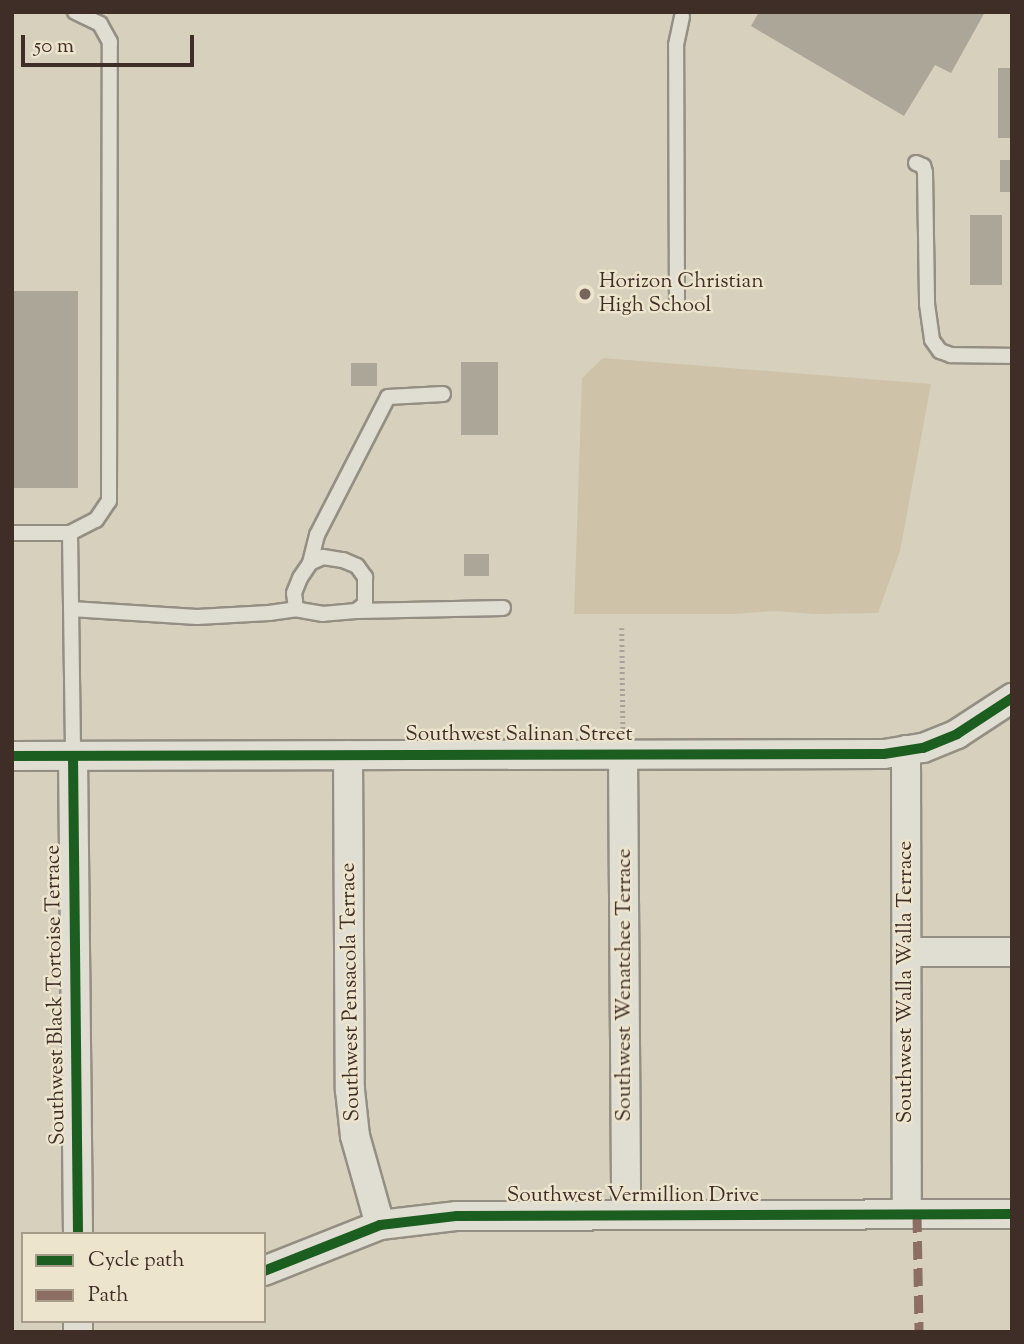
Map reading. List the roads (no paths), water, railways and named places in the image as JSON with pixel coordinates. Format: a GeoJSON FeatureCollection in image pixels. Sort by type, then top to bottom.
{"type":"FeatureCollection","features":[{"type":"Feature","properties":{"kind":"street","name":"Southwest Salinan Street"},"geometry":{"type":"LineString","coordinates":[[12,756],[846,754],[923,748],[957,734],[1012,698]]}},
{"type":"Feature","properties":{"kind":"street","name":"Southwest Walla Walla Terrace"},"geometry":{"type":"LineString","coordinates":[[906,750],[906,1214]]}},
{"type":"Feature","properties":{"kind":"street","name":"Southwest Black Tortoise Terrace"},"geometry":{"type":"LineString","coordinates":[[73,755],[78,1232]]}},
{"type":"Feature","properties":{"kind":"street","name":"Southwest Pensacola Terrace"},"geometry":{"type":"LineString","coordinates":[[348,755],[350,1090],[355,1136],[380,1225]]}},
{"type":"Feature","properties":{"kind":"street","name":"Southwest Wenatchee Terrace"},"geometry":{"type":"LineString","coordinates":[[623,755],[626,1215]]}},
{"type":"Feature","properties":{"kind":"street"},"geometry":{"type":"LineString","coordinates":[[906,952],[1012,951]]}},
{"type":"Feature","properties":{"kind":"street","name":"Southwest Vermillion Drive"},"geometry":{"type":"LineString","coordinates":[[266,1270],[380,1225],[457,1216],[1012,1214]]}},
{"type":"Feature","properties":{"kind":"lane"},"geometry":{"type":"LineString","coordinates":[[12,533],[70,533],[96,520],[109,501],[110,42],[100,23],[75,12]]}},
{"type":"Feature","properties":{"kind":"lane"},"geometry":{"type":"LineString","coordinates":[[677,303],[676,45],[680,14]]}},
{"type":"Feature","properties":{"kind":"lane"},"geometry":{"type":"LineString","coordinates":[[916,163],[923,166],[925,172],[926,304],[932,340],[940,351],[951,355],[1012,356]]}},
{"type":"Feature","properties":{"kind":"lane"},"geometry":{"type":"LineString","coordinates":[[296,609],[294,593],[310,563],[317,535],[388,397],[443,394]]}},
{"type":"Feature","properties":{"kind":"lane"},"geometry":{"type":"LineString","coordinates":[[70,533],[73,755]]}},
{"type":"Feature","properties":{"kind":"lane"},"geometry":{"type":"LineString","coordinates":[[310,563],[323,557],[343,560],[357,566],[365,576],[367,591],[365,604],[356,611]]}},
{"type":"Feature","properties":{"kind":"lane"},"geometry":{"type":"LineString","coordinates":[[71,609],[197,617],[296,609],[323,614],[503,608]]}},
{"type":"Feature","properties":{"kind":"place","name":"Horizon Christian High School"},"geometry":{"type":"Point","coordinates":[585,294]}}]}
